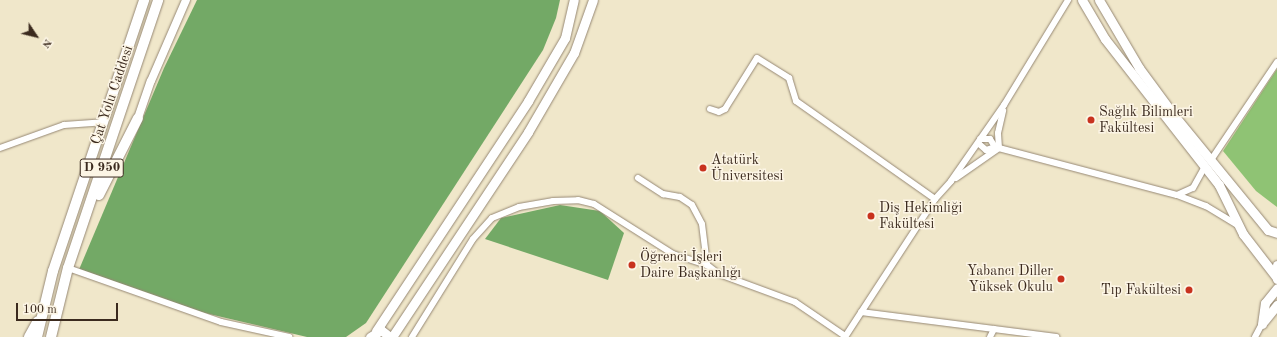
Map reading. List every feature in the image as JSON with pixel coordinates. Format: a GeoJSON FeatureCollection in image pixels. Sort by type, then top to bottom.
{"type":"FeatureCollection","features":[{"type":"Feature","properties":{"kind":"highway","name":"Çat Yolu Caddesi"},"geometry":{"type":"LineString","coordinates":[[37,337],[53,271],[144,0]]}},
{"type":"Feature","properties":{"kind":"highway","name":"Çat Yolu Caddesi"},"geometry":{"type":"LineString","coordinates":[[51,337],[68,268],[86,220],[158,0]]}},
{"type":"Feature","properties":{"kind":"highway"},"geometry":{"type":"LineString","coordinates":[[86,220],[138,118]]}},
{"type":"Feature","properties":{"kind":"highway"},"geometry":{"type":"LineString","coordinates":[[29,337],[43,312]]}},
{"type":"Feature","properties":{"kind":"main road"},"geometry":{"type":"LineString","coordinates":[[373,334],[528,101],[565,38],[574,0]]}},
{"type":"Feature","properties":{"kind":"main road"},"geometry":{"type":"LineString","coordinates":[[373,334],[385,331],[391,337],[528,132],[574,53],[593,0]]}},
{"type":"Feature","properties":{"kind":"main road"},"geometry":{"type":"LineString","coordinates":[[1082,0],[1105,39],[1204,168],[1219,185],[1238,225],[1277,279]]}},
{"type":"Feature","properties":{"kind":"main road"},"geometry":{"type":"LineString","coordinates":[[1099,0],[1139,68],[1268,230],[1277,234]]}},
{"type":"Feature","properties":{"kind":"main road"},"geometry":{"type":"LineString","coordinates":[[1277,265],[1277,279]]}},
{"type":"Feature","properties":{"kind":"main road"},"geometry":{"type":"LineString","coordinates":[[1262,324],[1265,303],[1277,288]]}},
{"type":"Feature","properties":{"kind":"main road"},"geometry":{"type":"LineString","coordinates":[[1262,324],[1277,305]]}},
{"type":"Feature","properties":{"kind":"street"},"geometry":{"type":"LineString","coordinates":[[138,118],[151,81],[186,0]]}},
{"type":"Feature","properties":{"kind":"street"},"geometry":{"type":"LineString","coordinates":[[412,337],[472,239],[492,218],[519,206],[553,201],[578,200],[594,204],[673,254],[707,265],[719,274],[795,302],[845,336],[935,199],[951,182],[1004,105],[1068,0]]}},
{"type":"Feature","properties":{"kind":"street"},"geometry":{"type":"LineString","coordinates":[[710,108],[719,112],[725,109],[757,58],[789,78],[796,101],[935,199]]}},
{"type":"Feature","properties":{"kind":"street"},"geometry":{"type":"LineString","coordinates":[[1211,160],[1277,62]]}},
{"type":"Feature","properties":{"kind":"street"},"geometry":{"type":"LineString","coordinates":[[951,182],[997,147],[998,133],[1004,105]]}},
{"type":"Feature","properties":{"kind":"street"},"geometry":{"type":"LineString","coordinates":[[0,148],[64,125],[103,122]]}},
{"type":"Feature","properties":{"kind":"street"},"geometry":{"type":"LineString","coordinates":[[979,141],[990,139],[997,147]]}},
{"type":"Feature","properties":{"kind":"street"},"geometry":{"type":"LineString","coordinates":[[979,141],[986,150],[997,147],[1177,195],[1206,206],[1238,225]]}},
{"type":"Feature","properties":{"kind":"street"},"geometry":{"type":"LineString","coordinates":[[1177,195],[1193,188],[1204,168]]}},
{"type":"Feature","properties":{"kind":"street"},"geometry":{"type":"LineString","coordinates":[[638,178],[663,194],[680,197],[692,205],[702,224],[707,265]]}},
{"type":"Feature","properties":{"kind":"street"},"geometry":{"type":"LineString","coordinates":[[68,268],[221,322],[289,337]]}},
{"type":"Feature","properties":{"kind":"street"},"geometry":{"type":"LineString","coordinates":[[861,312],[946,325],[994,329],[1056,337]]}},
{"type":"Feature","properties":{"kind":"street"},"geometry":{"type":"LineString","coordinates":[[1255,337],[1262,324]]}},
{"type":"Feature","properties":{"kind":"street"},"geometry":{"type":"LineString","coordinates":[[990,337],[994,329]]}},
{"type":"Feature","properties":{"kind":"green space"},"geometry":{"type":"Polygon","coordinates":[[[197,0],[560,0],[556,18],[543,50],[366,323],[346,337],[307,337],[192,310],[78,272],[164,68],[197,0]]]}},
{"type":"Feature","properties":{"kind":"green space"},"geometry":{"type":"Polygon","coordinates":[[[1277,69],[1277,207],[1256,191],[1223,151],[1277,69]]]}},
{"type":"Feature","properties":{"kind":"green space"},"geometry":{"type":"Polygon","coordinates":[[[560,205],[600,211],[624,233],[608,280],[485,239],[501,218],[560,205]]]}},
{"type":"Feature","properties":{"kind":"place","name":"Sağlık Bilimleri Fakültesi"},"geometry":{"type":"Point","coordinates":[1091,120]}},
{"type":"Feature","properties":{"kind":"place","name":"Atatürk Üniversitesi"},"geometry":{"type":"Point","coordinates":[703,168]}},
{"type":"Feature","properties":{"kind":"place","name":"Diş Hekimliği Fakültesi"},"geometry":{"type":"Point","coordinates":[871,216]}},
{"type":"Feature","properties":{"kind":"place","name":"Öğrenci İşleri Daire Başkanlığı"},"geometry":{"type":"Point","coordinates":[632,265]}},
{"type":"Feature","properties":{"kind":"place","name":"Yabancı Diller Yüksek Okulu"},"geometry":{"type":"Point","coordinates":[1061,279]}},
{"type":"Feature","properties":{"kind":"place","name":"Tıp Fakültesi"},"geometry":{"type":"Point","coordinates":[1189,290]}}]}
